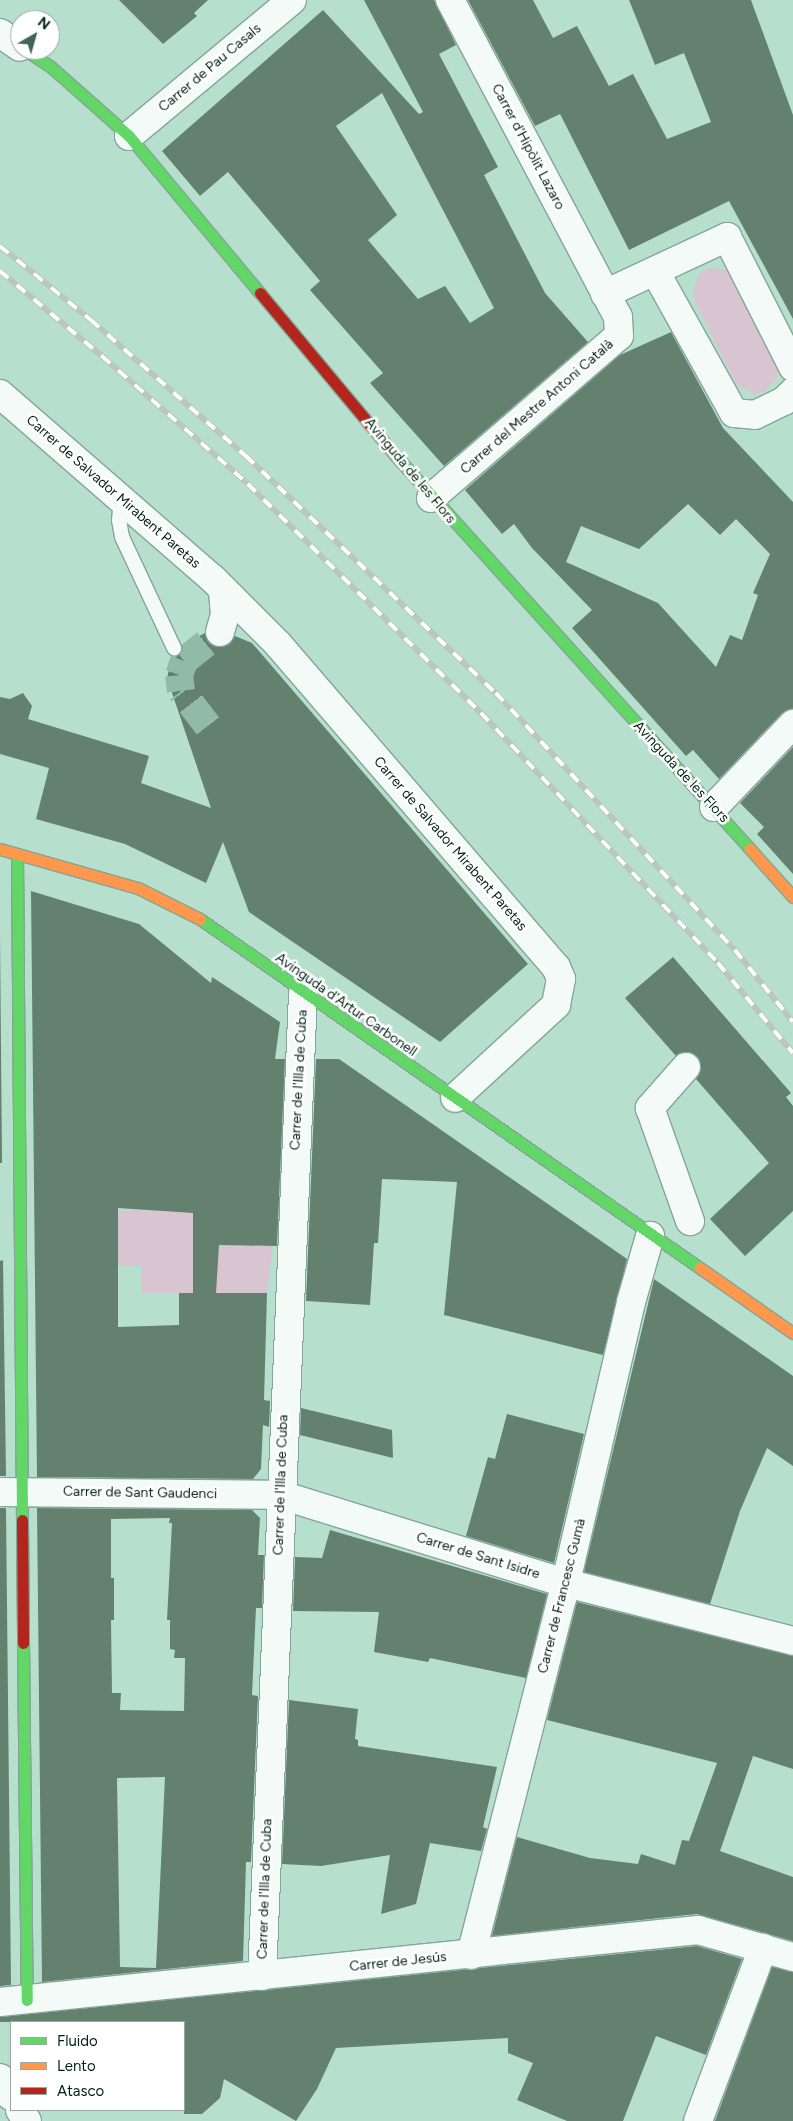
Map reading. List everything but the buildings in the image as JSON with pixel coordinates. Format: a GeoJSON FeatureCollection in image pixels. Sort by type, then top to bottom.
{"type":"FeatureCollection","features":[{"type":"Feature","properties":{"kind":"street","name":"Carrer de Pau Casals"},"geometry":{"type":"LineString","coordinates":[[129,136],[292,0]]}},
{"type":"Feature","properties":{"kind":"street","name":"Carrer d'Hipòlit Lazaro"},"geometry":{"type":"LineString","coordinates":[[450,0],[605,294]]}},
{"type":"Feature","properties":{"kind":"street","name":"Avinguda de les Flors"},"geometry":{"type":"LineString","coordinates":[[40,60],[51,67],[129,136],[431,498],[714,807],[793,897]]}},
{"type":"Feature","properties":{"kind":"street"},"geometry":{"type":"LineString","coordinates":[[605,294],[656,273],[726,237],[793,367]]}},
{"type":"Feature","properties":{"kind":"street"},"geometry":{"type":"LineString","coordinates":[[656,273],[734,413],[755,415],[784,401],[793,392]]}},
{"type":"Feature","properties":{"kind":"street","name":"Carrer del Mestre Antoni Català"},"geometry":{"type":"LineString","coordinates":[[431,498],[619,336],[618,317],[605,294]]}},
{"type":"Feature","properties":{"kind":"street","name":"Carrer de Salvador Mirabent Paretas"},"geometry":{"type":"LineString","coordinates":[[0,394],[121,498],[277,643],[556,967],[561,990],[556,1005],[547,1017],[455,1098]]}},
{"type":"Feature","properties":{"kind":"street"},"geometry":{"type":"LineString","coordinates":[[220,632],[225,615],[223,591]]}},
{"type":"Feature","properties":{"kind":"street"},"geometry":{"type":"LineString","coordinates":[[714,807],[793,724]]}},
{"type":"Feature","properties":{"kind":"street","name":"Avinguda d'Artur Carbonell"},"geometry":{"type":"LineString","coordinates":[[0,848],[138,888],[164,899],[195,916],[303,994],[793,1334]]}},
{"type":"Feature","properties":{"kind":"street"},"geometry":{"type":"LineString","coordinates":[[17,854],[15,884],[11,1492],[27,2000]]}},
{"type":"Feature","properties":{"kind":"street","name":"Carrer de l'Illa de Cuba"},"geometry":{"type":"LineString","coordinates":[[262,1976],[280,1496],[303,994]]}},
{"type":"Feature","properties":{"kind":"street"},"geometry":{"type":"LineString","coordinates":[[686,1068],[650,1108],[690,1221]]}},
{"type":"Feature","properties":{"kind":"street","name":"Carrer de Francesc Gumà"},"geometry":{"type":"LineString","coordinates":[[471,1955],[566,1583],[631,1302],[650,1236]]}},
{"type":"Feature","properties":{"kind":"street","name":"Carrer de Sant Gaudenci"},"geometry":{"type":"LineString","coordinates":[[11,1492],[280,1496]]}},
{"type":"Feature","properties":{"kind":"street","name":"Carrer de Sant Isidre"},"geometry":{"type":"LineString","coordinates":[[280,1496],[566,1583],[793,1641]]}},
{"type":"Feature","properties":{"kind":"street","name":"Carrer de Jesús"},"geometry":{"type":"LineString","coordinates":[[0,2002],[471,1955],[698,1930],[793,1958]]}},
{"type":"Feature","properties":{"kind":"street"},"geometry":{"type":"LineString","coordinates":[[698,2121],[763,1948]]}},
{"type":"Feature","properties":{"kind":"street"},"geometry":{"type":"LineString","coordinates":[[0,2078],[10,2094]]}},
{"type":"Feature","properties":{"kind":"lane"},"geometry":{"type":"LineString","coordinates":[[121,498],[119,520],[122,537],[174,648]]}},
{"type":"Feature","properties":{"kind":"shaded area"},"geometry":{"type":"Polygon","coordinates":[[[709,268],[727,270],[733,277],[778,365],[777,378],[764,392],[754,394],[736,384],[692,296],[699,274],[709,268]]]}},
{"type":"Feature","properties":{"kind":"shaded area"},"geometry":{"type":"Polygon","coordinates":[[[118,1211],[193,1213],[219,1245],[273,1246],[267,1293],[142,1293],[141,1266],[117,1266],[118,1211]]]}},
{"type":"Feature","properties":{"kind":"tunnel"},"geometry":{"type":"LineString","coordinates":[[208,726],[181,691],[179,675],[184,661],[220,632]]}},
{"type":"Feature","properties":{"kind":"railway"},"geometry":{"type":"LineString","coordinates":[[0,246],[91,320],[246,456],[496,693],[735,950],[793,1022]]}},
{"type":"Feature","properties":{"kind":"railway"},"geometry":{"type":"LineString","coordinates":[[0,271],[102,356],[248,484],[481,713],[718,963],[793,1053]]}},
{"type":"Feature","properties":{"kind":"traffic: fast"},"geometry":{"type":"LineString","coordinates":[[40,60],[51,67],[129,136],[260,293]]}},
{"type":"Feature","properties":{"kind":"traffic: fast"},"geometry":{"type":"LineString","coordinates":[[394,454],[750,849]]}},
{"type":"Feature","properties":{"kind":"traffic: fast"},"geometry":{"type":"LineString","coordinates":[[17,854],[22,1520]]}},
{"type":"Feature","properties":{"kind":"traffic: fast"},"geometry":{"type":"LineString","coordinates":[[200,919],[700,1268]]}},
{"type":"Feature","properties":{"kind":"traffic: fast"},"geometry":{"type":"LineString","coordinates":[[23,1643],[27,2000]]}},
{"type":"Feature","properties":{"kind":"traffic: slow"},"geometry":{"type":"LineString","coordinates":[[0,849],[138,888],[200,919]]}},
{"type":"Feature","properties":{"kind":"traffic: slow"},"geometry":{"type":"LineString","coordinates":[[750,849],[793,897]]}},
{"type":"Feature","properties":{"kind":"traffic: slow"},"geometry":{"type":"LineString","coordinates":[[700,1268],[793,1333]]}},
{"type":"Feature","properties":{"kind":"traffic: jam"},"geometry":{"type":"LineString","coordinates":[[260,293],[394,454]]}},
{"type":"Feature","properties":{"kind":"traffic: jam"},"geometry":{"type":"LineString","coordinates":[[22,1520],[23,1643]]}}]}
